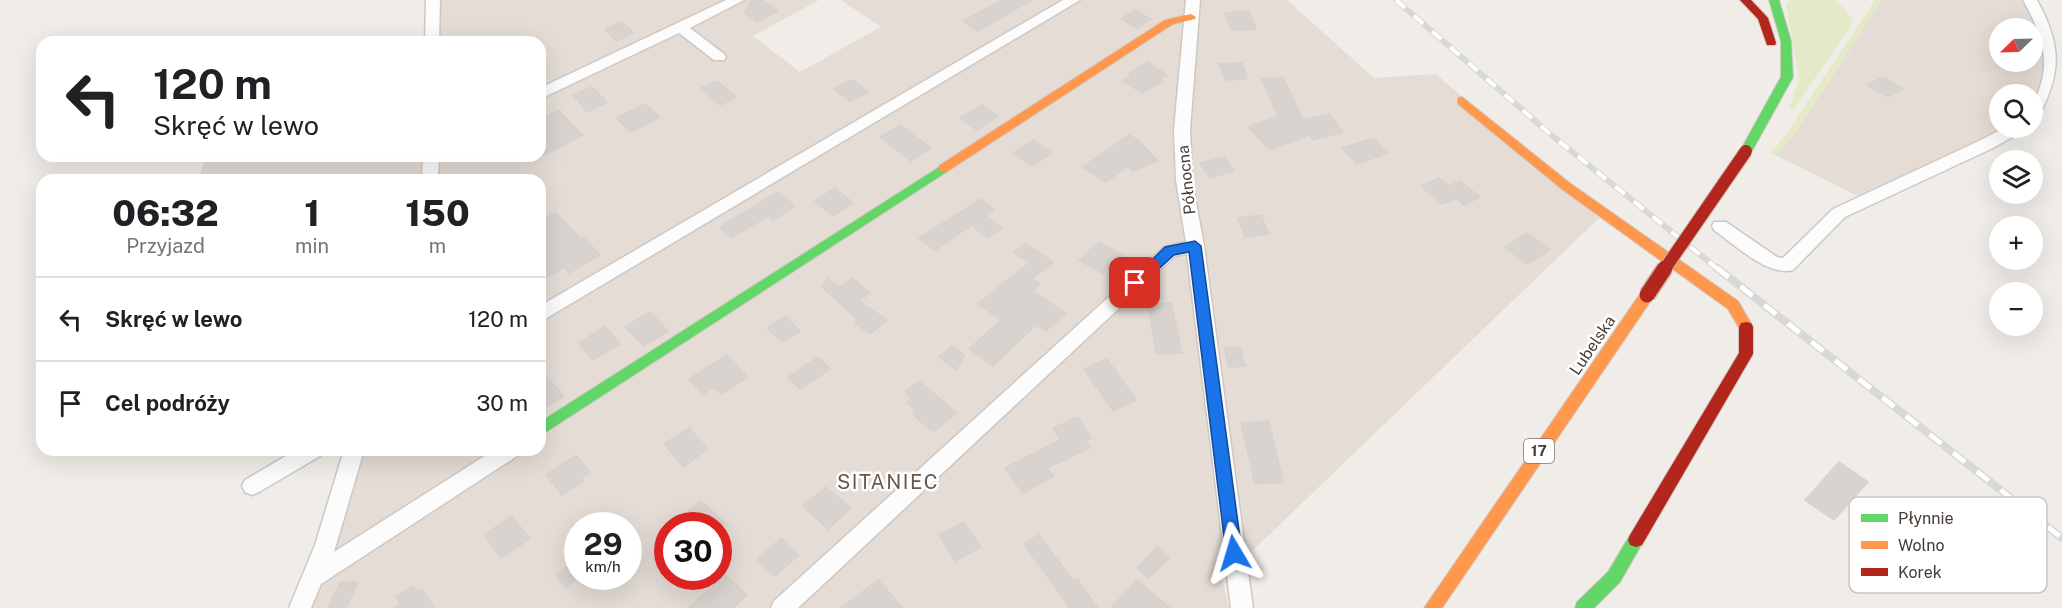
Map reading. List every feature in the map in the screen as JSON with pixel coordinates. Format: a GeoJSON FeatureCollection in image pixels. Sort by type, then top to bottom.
{"type":"FeatureCollection","features":[{"type":"Feature","properties":{"kind":"main road"},"geometry":{"type":"LineString","coordinates":[[1745,0],[1760,12],[1769,32],[1775,99]]}},
{"type":"Feature","properties":{"kind":"main road","name":"Lubelska"},"geometry":{"type":"LineString","coordinates":[[1432,608],[1746,151],[1766,118],[1787,77],[1786,41],[1774,0]]}},
{"type":"Feature","properties":{"kind":"main road"},"geometry":{"type":"LineString","coordinates":[[546,426],[1192,9]]}},
{"type":"Feature","properties":{"kind":"main road"},"geometry":{"type":"LineString","coordinates":[[1462,101],[1567,187],[1732,305],[1744,321],[1749,336],[1746,354],[1614,578],[1583,608]]}},
{"type":"Feature","properties":{"kind":"street"},"geometry":{"type":"LineString","coordinates":[[432,36],[433,0]]}},
{"type":"Feature","properties":{"kind":"street"},"geometry":{"type":"LineString","coordinates":[[546,91],[737,0]]}},
{"type":"Feature","properties":{"kind":"street"},"geometry":{"type":"LineString","coordinates":[[546,311],[1073,0]]}},
{"type":"Feature","properties":{"kind":"street"},"geometry":{"type":"LineString","coordinates":[[2030,0],[2048,31],[2056,61],[2051,93],[2043,102]]}},
{"type":"Feature","properties":{"kind":"street","name":"Północna"},"geometry":{"type":"LineString","coordinates":[[1192,9],[1182,130],[1184,180],[1195,246],[1242,608]]}},
{"type":"Feature","properties":{"kind":"street"},"geometry":{"type":"LineString","coordinates":[[681,28],[719,57]]}},
{"type":"Feature","properties":{"kind":"street"},"geometry":{"type":"LineString","coordinates":[[1720,226],[1773,263],[1787,265],[1839,213],[1998,138]]}},
{"type":"Feature","properties":{"kind":"street"},"geometry":{"type":"LineString","coordinates":[[782,608],[1170,250],[1195,246]]}},
{"type":"Feature","properties":{"kind":"street"},"geometry":{"type":"LineString","coordinates":[[252,486],[303,456]]}},
{"type":"Feature","properties":{"kind":"street"},"geometry":{"type":"LineString","coordinates":[[300,608],[314,577],[352,456]]}},
{"type":"Feature","properties":{"kind":"street"},"geometry":{"type":"LineString","coordinates":[[314,577],[501,456]]}},
{"type":"Feature","properties":{"kind":"shaded area"},"geometry":{"type":"Polygon","coordinates":[[[439,0],[819,0],[753,36],[800,72],[881,27],[841,0],[1287,0],[1374,78],[1436,74],[1599,218],[1222,580],[1229,608],[306,608],[359,456],[546,456],[546,174],[200,174],[204,162],[546,162],[546,36],[439,36],[439,0]]]}},
{"type":"Feature","properties":{"kind":"shaded area"},"geometry":{"type":"Polygon","coordinates":[[[1882,0],[2024,0],[2033,18],[1989,18],[1989,72],[2043,72],[2043,36],[2044,38],[2048,64],[2042,84],[1989,84],[1989,135],[1858,196],[1775,155],[1793,136],[1882,0]]]}},
{"type":"Feature","properties":{"kind":"green space"},"geometry":{"type":"Polygon","coordinates":[[[1791,0],[1837,0],[1854,21],[1793,110],[1789,108],[1799,80],[1786,3],[1791,0]]]}},
{"type":"Feature","properties":{"kind":"green space"},"geometry":{"type":"Polygon","coordinates":[[[1875,0],[1882,0],[1793,136],[1775,155],[1770,153],[1786,134],[1875,0]]]}},
{"type":"Feature","properties":{"kind":"building"},"geometry":{"type":"Polygon","coordinates":[[[751,0],[762,0],[778,11],[757,22],[745,13],[751,0]]]}},
{"type":"Feature","properties":{"kind":"building"},"geometry":{"type":"Polygon","coordinates":[[[1002,0],[1032,0],[978,31],[963,21],[1002,0]]]}},
{"type":"Feature","properties":{"kind":"building"},"geometry":{"type":"Polygon","coordinates":[[[1135,10],[1151,19],[1137,28],[1121,19],[1135,10]]]}},
{"type":"Feature","properties":{"kind":"building"},"geometry":{"type":"Polygon","coordinates":[[[1249,11],[1256,29],[1232,30],[1225,13],[1249,11]]]}},
{"type":"Feature","properties":{"kind":"building"},"geometry":{"type":"Polygon","coordinates":[[[622,22],[634,33],[616,41],[605,29],[622,22]]]}},
{"type":"Feature","properties":{"kind":"building"},"geometry":{"type":"Polygon","coordinates":[[[1147,62],[1167,75],[1161,79],[1163,81],[1142,93],[1123,81],[1147,62]]]}},
{"type":"Feature","properties":{"kind":"building"},"geometry":{"type":"Polygon","coordinates":[[[1242,63],[1248,79],[1225,80],[1219,64],[1242,63]]]}},
{"type":"Feature","properties":{"kind":"building"},"geometry":{"type":"Polygon","coordinates":[[[1283,77],[1303,120],[1329,114],[1343,132],[1313,140],[1309,135],[1270,150],[1248,127],[1278,116],[1262,79],[1283,77]]]}},
{"type":"Feature","properties":{"kind":"building"},"geometry":{"type":"Polygon","coordinates":[[[1883,77],[1903,89],[1888,97],[1867,85],[1883,77]]]}},
{"type":"Feature","properties":{"kind":"building"},"geometry":{"type":"Polygon","coordinates":[[[850,80],[868,92],[850,101],[834,89],[850,80]]]}},
{"type":"Feature","properties":{"kind":"building"},"geometry":{"type":"Polygon","coordinates":[[[717,81],[736,97],[720,105],[701,88],[717,81]]]}},
{"type":"Feature","properties":{"kind":"building"},"geometry":{"type":"Polygon","coordinates":[[[592,87],[607,102],[587,112],[573,95],[592,87]]]}},
{"type":"Feature","properties":{"kind":"building"},"geometry":{"type":"Polygon","coordinates":[[[645,104],[660,117],[631,132],[616,118],[645,104]]]}},
{"type":"Feature","properties":{"kind":"building"},"geometry":{"type":"Polygon","coordinates":[[[982,105],[998,116],[977,130],[960,118],[982,105]]]}},
{"type":"Feature","properties":{"kind":"building"},"geometry":{"type":"Polygon","coordinates":[[[559,111],[583,135],[546,154],[546,117],[559,111]]]}},
{"type":"Feature","properties":{"kind":"building"},"geometry":{"type":"Polygon","coordinates":[[[900,125],[931,148],[911,161],[880,137],[900,125]]]}},
{"type":"Feature","properties":{"kind":"building"},"geometry":{"type":"Polygon","coordinates":[[[1129,135],[1139,141],[1158,161],[1132,171],[1128,166],[1106,182],[1083,167],[1129,135]]]}},
{"type":"Feature","properties":{"kind":"building"},"geometry":{"type":"Polygon","coordinates":[[[1373,138],[1388,153],[1357,164],[1342,148],[1373,138]]]}},
{"type":"Feature","properties":{"kind":"building"},"geometry":{"type":"Polygon","coordinates":[[[1033,140],[1052,153],[1032,166],[1013,153],[1033,140]]]}},
{"type":"Feature","properties":{"kind":"building"},"geometry":{"type":"Polygon","coordinates":[[[1224,157],[1234,171],[1210,178],[1200,163],[1224,157]]]}},
{"type":"Feature","properties":{"kind":"building"},"geometry":{"type":"Polygon","coordinates":[[[1439,178],[1449,186],[1460,181],[1480,197],[1464,205],[1456,198],[1442,204],[1421,186],[1439,178]]]}},
{"type":"Feature","properties":{"kind":"building"},"geometry":{"type":"Polygon","coordinates":[[[835,188],[853,203],[833,216],[815,201],[835,188]]]}},
{"type":"Feature","properties":{"kind":"building"},"geometry":{"type":"Polygon","coordinates":[[[778,192],[795,206],[773,220],[768,216],[731,238],[720,227],[778,192]]]}},
{"type":"Feature","properties":{"kind":"building"},"geometry":{"type":"Polygon","coordinates":[[[981,199],[994,210],[986,216],[1002,228],[987,238],[972,225],[935,250],[919,238],[981,199]]]}},
{"type":"Feature","properties":{"kind":"building"},"geometry":{"type":"Polygon","coordinates":[[[556,213],[600,255],[569,273],[564,267],[546,278],[546,217],[556,213]]]}},
{"type":"Feature","properties":{"kind":"building"},"geometry":{"type":"Polygon","coordinates":[[[1261,215],[1269,234],[1245,237],[1238,218],[1261,215]]]}},
{"type":"Feature","properties":{"kind":"building"},"geometry":{"type":"Polygon","coordinates":[[[1527,233],[1550,250],[1527,264],[1505,247],[1527,233]]]}},
{"type":"Feature","properties":{"kind":"building"},"geometry":{"type":"Polygon","coordinates":[[[1099,242],[1122,255],[1102,273],[1079,260],[1099,242]]]}},
{"type":"Feature","properties":{"kind":"building"},"geometry":{"type":"Polygon","coordinates":[[[1025,243],[1053,262],[1032,279],[1040,284],[1032,291],[1066,313],[1046,331],[1036,325],[993,366],[969,349],[1001,320],[978,304],[1029,263],[1014,253],[1025,243]]]}},
{"type":"Feature","properties":{"kind":"building"},"geometry":{"type":"Polygon","coordinates":[[[853,278],[870,293],[859,301],[887,320],[870,334],[855,323],[858,320],[822,287],[828,279],[839,287],[853,278]]]}},
{"type":"Feature","properties":{"kind":"building"},"geometry":{"type":"Polygon","coordinates":[[[1171,303],[1182,353],[1156,354],[1148,305],[1171,303]]]}},
{"type":"Feature","properties":{"kind":"building"},"geometry":{"type":"Polygon","coordinates":[[[650,312],[668,331],[644,346],[625,327],[650,312]]]}},
{"type":"Feature","properties":{"kind":"building"},"geometry":{"type":"Polygon","coordinates":[[[785,316],[800,331],[782,342],[767,328],[785,316]]]}},
{"type":"Feature","properties":{"kind":"building"},"geometry":{"type":"Polygon","coordinates":[[[605,326],[620,344],[593,360],[579,343],[605,326]]]}},
{"type":"Feature","properties":{"kind":"building"},"geometry":{"type":"Polygon","coordinates":[[[952,346],[964,355],[956,370],[939,357],[952,346]]]}},
{"type":"Feature","properties":{"kind":"building"},"geometry":{"type":"Polygon","coordinates":[[[1240,347],[1245,366],[1229,367],[1224,348],[1240,347]]]}},
{"type":"Feature","properties":{"kind":"building"},"geometry":{"type":"Polygon","coordinates":[[[727,355],[748,377],[721,394],[714,387],[703,394],[689,379],[727,355]]]}},
{"type":"Feature","properties":{"kind":"building"},"geometry":{"type":"Polygon","coordinates":[[[818,357],[830,369],[800,389],[788,377],[818,357]]]}},
{"type":"Feature","properties":{"kind":"building"},"geometry":{"type":"Polygon","coordinates":[[[1107,359],[1136,400],[1113,411],[1084,369],[1107,359]]]}},
{"type":"Feature","properties":{"kind":"building"},"geometry":{"type":"Polygon","coordinates":[[[546,376],[564,396],[546,407],[546,376]]]}},
{"type":"Feature","properties":{"kind":"building"},"geometry":{"type":"Polygon","coordinates":[[[919,381],[957,413],[933,432],[912,414],[916,411],[907,403],[912,398],[905,392],[919,381]]]}},
{"type":"Feature","properties":{"kind":"building"},"geometry":{"type":"Polygon","coordinates":[[[1078,417],[1091,438],[1085,440],[1090,448],[1047,468],[1054,476],[1023,493],[1005,468],[1060,440],[1053,428],[1078,417]]]}},
{"type":"Feature","properties":{"kind":"building"},"geometry":{"type":"Polygon","coordinates":[[[1269,421],[1283,482],[1255,484],[1241,423],[1269,421]]]}},
{"type":"Feature","properties":{"kind":"building"},"geometry":{"type":"Polygon","coordinates":[[[689,428],[708,449],[683,467],[664,444],[689,428]]]}},
{"type":"Feature","properties":{"kind":"building"},"geometry":{"type":"Polygon","coordinates":[[[576,455],[590,472],[581,478],[583,481],[562,495],[546,475],[576,455]]]}},
{"type":"Feature","properties":{"kind":"building"},"geometry":{"type":"Polygon","coordinates":[[[1839,462],[1868,482],[1855,497],[1849,497],[1849,503],[1834,520],[1805,500],[1839,462]]]}},
{"type":"Feature","properties":{"kind":"building"},"geometry":{"type":"Polygon","coordinates":[[[826,487],[851,508],[828,529],[803,506],[826,487]]]}},
{"type":"Feature","properties":{"kind":"building"},"geometry":{"type":"Polygon","coordinates":[[[701,501],[713,512],[689,512],[701,501]]]}},
{"type":"Feature","properties":{"kind":"building"},"geometry":{"type":"Polygon","coordinates":[[[512,516],[530,539],[501,558],[484,535],[512,516]]]}},
{"type":"Feature","properties":{"kind":"building"},"geometry":{"type":"Polygon","coordinates":[[[964,522],[981,547],[955,561],[939,535],[964,522]]]}},
{"type":"Feature","properties":{"kind":"building"},"geometry":{"type":"Polygon","coordinates":[[[1039,535],[1073,581],[1077,579],[1098,608],[1070,608],[1024,544],[1039,535]]]}},
{"type":"Feature","properties":{"kind":"building"},"geometry":{"type":"Polygon","coordinates":[[[781,538],[799,555],[775,576],[757,560],[781,538]]]}},
{"type":"Feature","properties":{"kind":"building"},"geometry":{"type":"Polygon","coordinates":[[[1157,547],[1169,558],[1149,578],[1137,568],[1157,547]]]}},
{"type":"Feature","properties":{"kind":"building"},"geometry":{"type":"Polygon","coordinates":[[[564,569],[564,585],[556,575],[564,569]]]}},
{"type":"Feature","properties":{"kind":"building"},"geometry":{"type":"Polygon","coordinates":[[[878,580],[903,608],[841,608],[878,580]]]}},
{"type":"Feature","properties":{"kind":"building"},"geometry":{"type":"Polygon","coordinates":[[[1137,580],[1170,608],[1111,608],[1137,580]]]}},
{"type":"Feature","properties":{"kind":"building"},"geometry":{"type":"Polygon","coordinates":[[[732,581],[747,595],[733,608],[688,608],[709,590],[732,590],[732,581]]]}},
{"type":"Feature","properties":{"kind":"building"},"geometry":{"type":"Polygon","coordinates":[[[340,582],[358,582],[346,608],[328,608],[340,582]]]}},
{"type":"Feature","properties":{"kind":"building"},"geometry":{"type":"Polygon","coordinates":[[[413,586],[418,592],[422,589],[434,608],[395,608],[400,604],[396,597],[413,586]]]}},
{"type":"Feature","properties":{"kind":"railway"},"geometry":{"type":"LineString","coordinates":[[1396,0],[1549,133],[1719,270]]}},
{"type":"Feature","properties":{"kind":"railway"},"geometry":{"type":"LineString","coordinates":[[1717,268],[2010,497]]}},
{"type":"Feature","properties":{"kind":"railway"},"geometry":{"type":"LineString","coordinates":[[2047,526],[2062,538]]}},
{"type":"Feature","properties":{"kind":"traffic: fast"},"geometry":{"type":"LineString","coordinates":[[1746,151],[1787,77],[1786,41],[1774,0]]}},
{"type":"Feature","properties":{"kind":"traffic: fast"},"geometry":{"type":"LineString","coordinates":[[546,426],[944,168]]}},
{"type":"Feature","properties":{"kind":"traffic: fast"},"geometry":{"type":"LineString","coordinates":[[1583,608],[1614,577],[1636,540]]}},
{"type":"Feature","properties":{"kind":"traffic: slow"},"geometry":{"type":"LineString","coordinates":[[944,168],[1169,22],[1191,17]]}},
{"type":"Feature","properties":{"kind":"traffic: slow"},"geometry":{"type":"LineString","coordinates":[[1462,101],[1567,187],[1733,305],[1746,327]]}},
{"type":"Feature","properties":{"kind":"traffic: slow"},"geometry":{"type":"LineString","coordinates":[[1432,608],[1647,295]]}},
{"type":"Feature","properties":{"kind":"traffic: jam"},"geometry":{"type":"LineString","coordinates":[[1745,0],[1763,18],[1771,43]]}},
{"type":"Feature","properties":{"kind":"traffic: jam"},"geometry":{"type":"LineString","coordinates":[[1647,295],[1746,151]]}},
{"type":"Feature","properties":{"kind":"traffic: jam"},"geometry":{"type":"LineString","coordinates":[[1636,540],[1746,354],[1746,327]]}},
{"type":"Feature","properties":{"kind":"district","name":"SITANIEC"},"geometry":{"type":"Point","coordinates":[888,482]}},
{"type":"Feature","properties":{"kind":"route"},"geometry":{"type":"LineString","coordinates":[[1135,283],[1170,250],[1195,246],[1234,553]]}}]}
